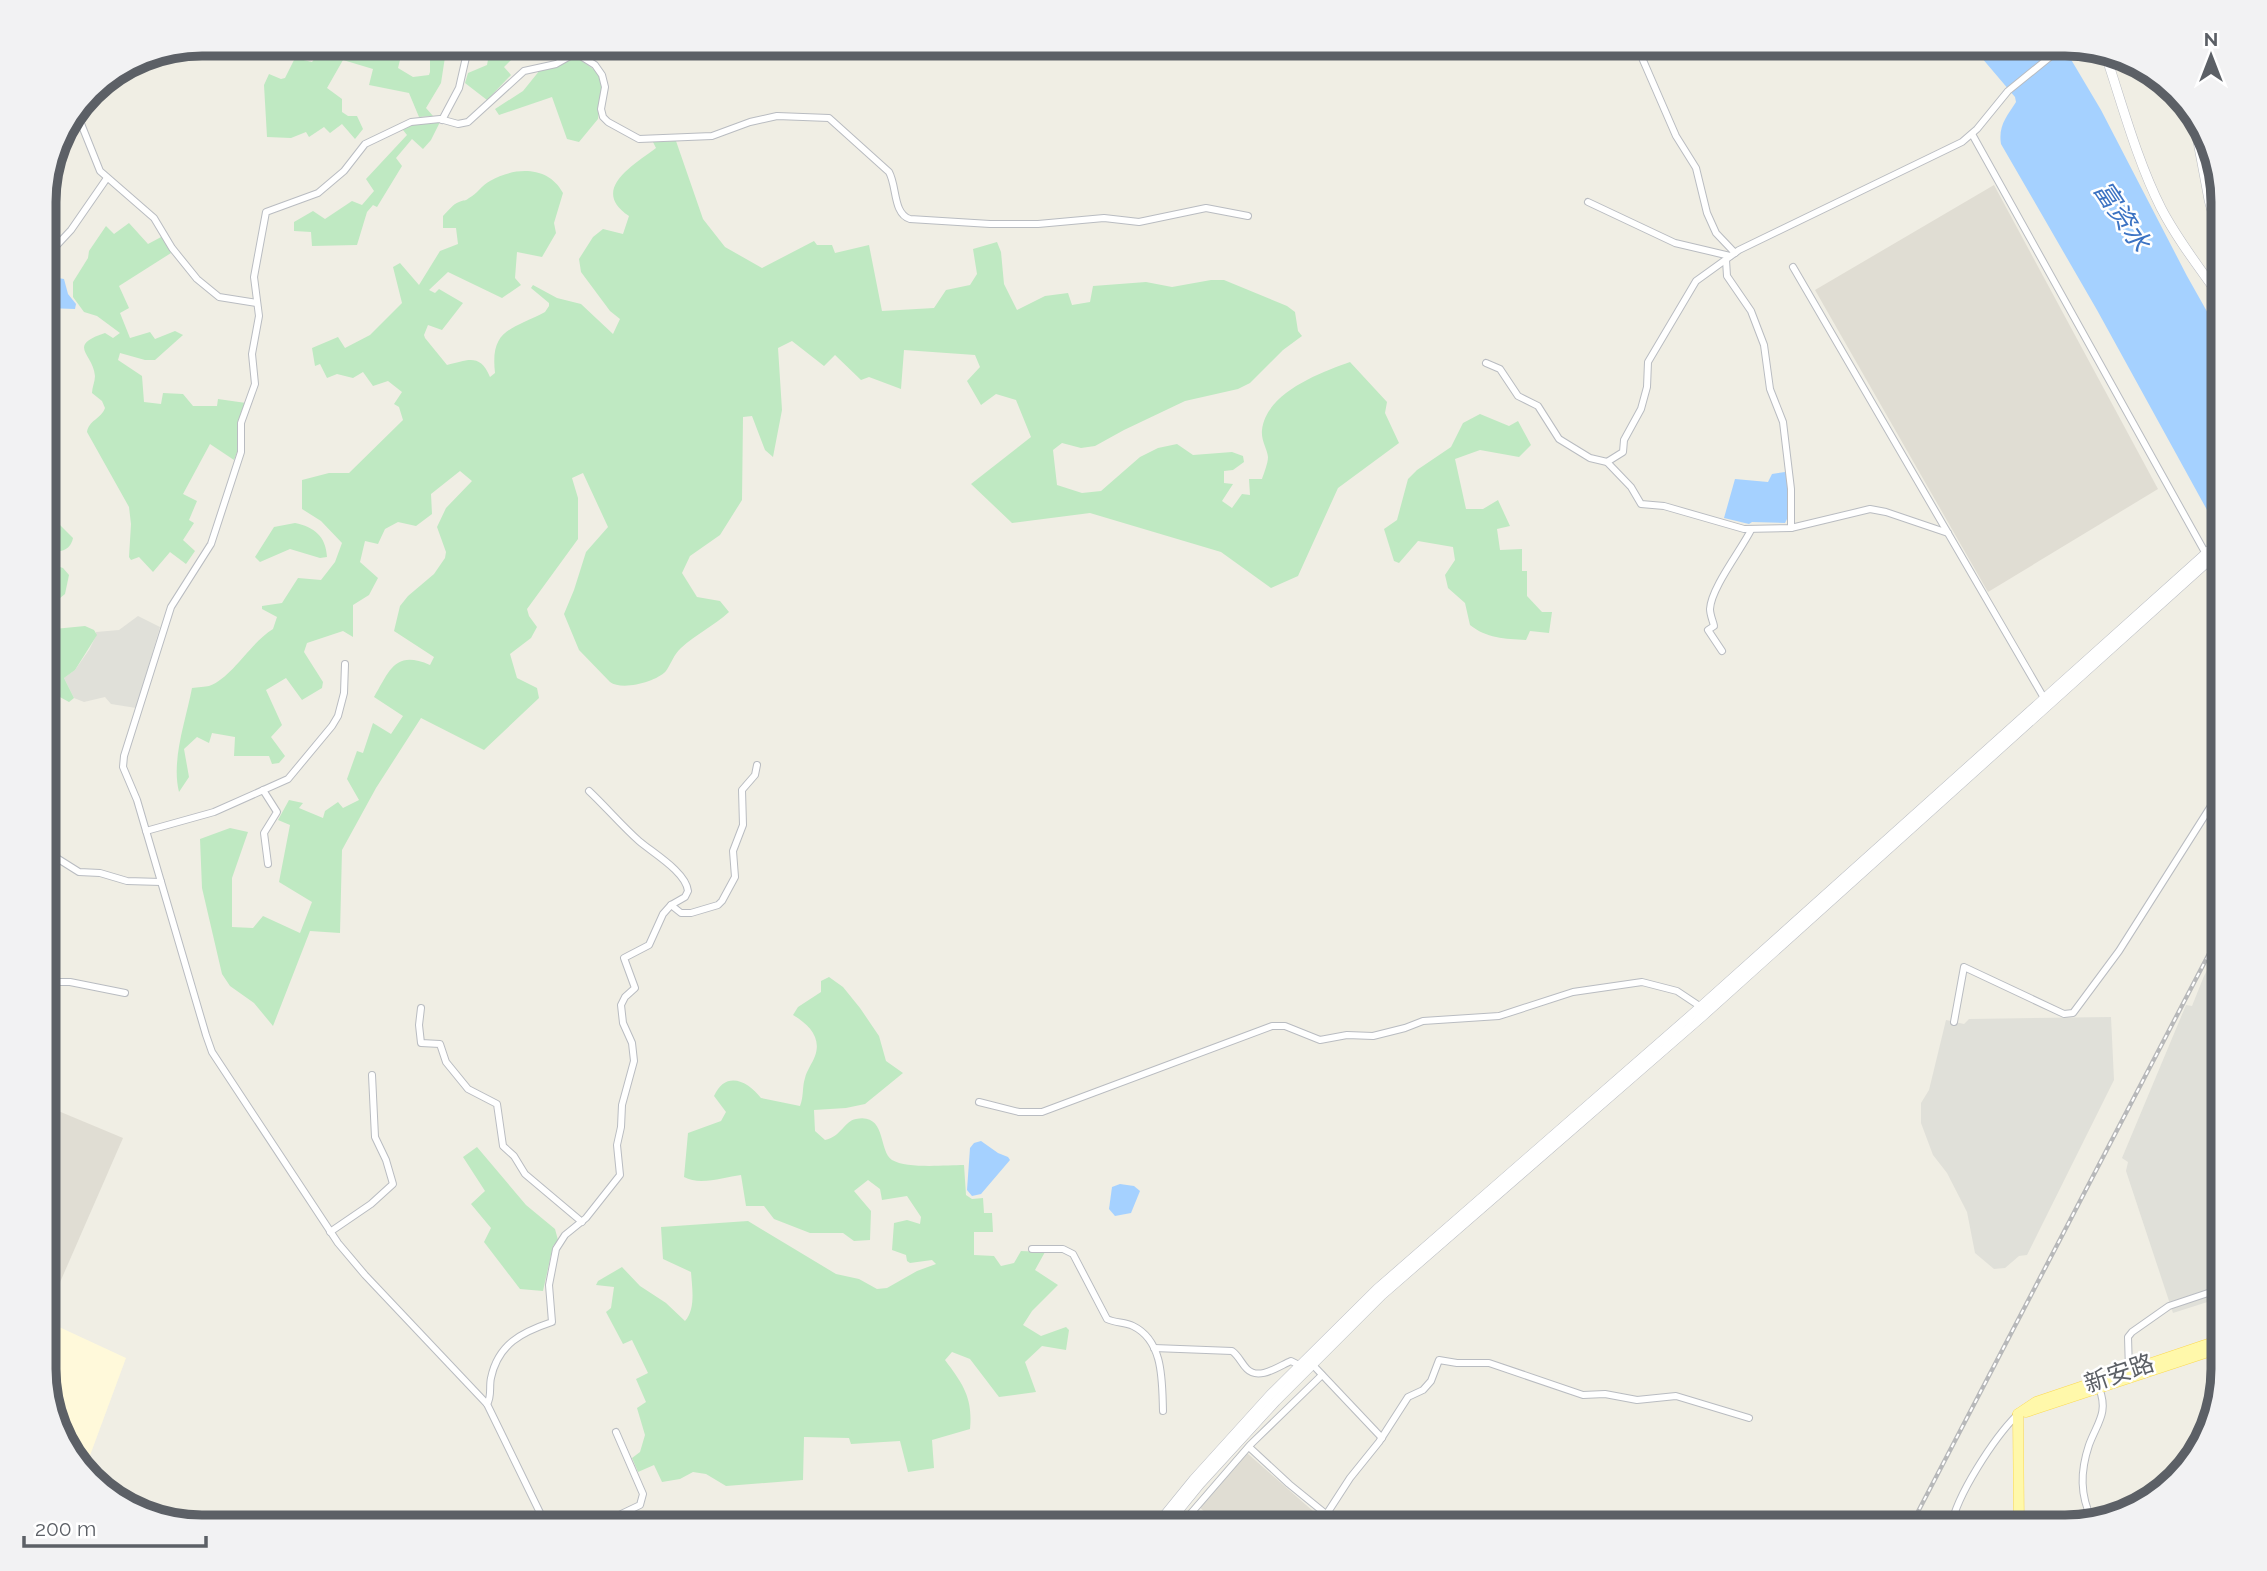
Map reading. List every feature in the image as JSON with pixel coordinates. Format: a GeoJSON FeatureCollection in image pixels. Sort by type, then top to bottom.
{"type":"FeatureCollection","features":[{"type":"Feature","properties":{"kind":"main road"},"geometry":{"type":"LineString","coordinates":[[2108,63],[2141,160],[2160,206],[2211,284]]}},
{"type":"Feature","properties":{"kind":"main road"},"geometry":{"type":"LineString","coordinates":[[2199,144],[2211,207]]}},
{"type":"Feature","properties":{"kind":"main road"},"geometry":{"type":"LineString","coordinates":[[1165,1515],[1218,1452],[1299,1365],[1403,1265],[1701,1007],[2043,698],[2211,554]]}},
{"type":"Feature","properties":{"kind":"main road"},"geometry":{"type":"LineString","coordinates":[[2207,557],[2211,564]]}},
{"type":"Feature","properties":{"kind":"main road"},"geometry":{"type":"LineString","coordinates":[[1175,1515],[1224,1457],[1312,1364],[1409,1271],[1704,1015],[2207,557]]}},
{"type":"Feature","properties":{"kind":"main road","name":"新安路"},"geometry":{"type":"LineString","coordinates":[[2018,1414],[2036,1402],[2211,1343]]}},
{"type":"Feature","properties":{"kind":"main road","name":"新安路"},"geometry":{"type":"LineString","coordinates":[[2018,1414],[2039,1410],[2211,1351]]}},
{"type":"Feature","properties":{"kind":"main road"},"geometry":{"type":"LineString","coordinates":[[2018,1414],[2019,1515]]}},
{"type":"Feature","properties":{"kind":"street"},"geometry":{"type":"LineString","coordinates":[[442,120],[459,88],[466,56]]}},
{"type":"Feature","properties":{"kind":"street"},"geometry":{"type":"LineString","coordinates":[[541,1515],[487,1404],[365,1275],[330,1232],[212,1052],[137,800],[123,767],[124,756],[172,603],[211,544],[241,452],[241,423],[255,384],[251,356],[259,316],[254,273],[266,212],[318,193],[344,171],[367,143],[411,122],[442,120],[466,124],[524,71],[556,64],[569,56]]}},
{"type":"Feature","properties":{"kind":"street"},"geometry":{"type":"LineString","coordinates":[[582,56],[595,65],[602,75],[605,87],[601,109],[603,117],[639,139],[712,136],[776,116],[828,118],[886,169],[893,180],[900,212],[904,218],[990,225],[1104,218],[1135,222],[1156,220],[1206,208],[1248,216]]}},
{"type":"Feature","properties":{"kind":"street"},"geometry":{"type":"LineString","coordinates":[[1641,56],[1676,136],[1696,168],[1707,213],[1730,257],[1728,278],[1751,311],[1764,345],[1770,389],[1783,422],[1791,489],[1791,528]]}},
{"type":"Feature","properties":{"kind":"street"},"geometry":{"type":"LineString","coordinates":[[1607,462],[1623,452],[1624,440],[1641,409],[1647,387],[1648,362],[1696,281],[1730,257],[1949,149],[1972,134],[2008,91],[2050,56]]}},
{"type":"Feature","properties":{"kind":"street"},"geometry":{"type":"LineString","coordinates":[[80,122],[95,161],[107,178],[154,218],[172,248],[205,287],[219,297],[257,303]]}},
{"type":"Feature","properties":{"kind":"street"},"geometry":{"type":"LineString","coordinates":[[1972,134],[2207,557]]}},
{"type":"Feature","properties":{"kind":"street"},"geometry":{"type":"LineString","coordinates":[[56,246],[71,230],[107,178]]}},
{"type":"Feature","properties":{"kind":"street"},"geometry":{"type":"LineString","coordinates":[[1588,202],[1675,243],[1730,257]]}},
{"type":"Feature","properties":{"kind":"street"},"geometry":{"type":"LineString","coordinates":[[1793,267],[2043,698]]}},
{"type":"Feature","properties":{"kind":"street"},"geometry":{"type":"LineString","coordinates":[[1486,363],[1500,369],[1518,396],[1538,406],[1559,439],[1590,458],[1607,462],[1631,487],[1641,504],[1664,506],[1751,530],[1791,528],[1870,509],[1948,533]]}},
{"type":"Feature","properties":{"kind":"street"},"geometry":{"type":"LineString","coordinates":[[1722,651],[1708,629],[1714,626],[1710,610],[1723,576],[1751,530]]}},
{"type":"Feature","properties":{"kind":"street"},"geometry":{"type":"LineString","coordinates":[[146,831],[214,812],[290,778],[332,726],[343,700],[345,664]]}},
{"type":"Feature","properties":{"kind":"street"},"geometry":{"type":"LineString","coordinates":[[671,905],[681,913],[691,914],[718,905],[722,901],[735,877],[733,850],[743,825],[742,790],[755,775],[757,765]]}},
{"type":"Feature","properties":{"kind":"street"},"geometry":{"type":"LineString","coordinates":[[263,790],[277,812],[264,833],[268,864]]}},
{"type":"Feature","properties":{"kind":"street"},"geometry":{"type":"LineString","coordinates":[[487,1404],[494,1365],[504,1348],[516,1337],[552,1322],[549,1284],[556,1249],[565,1235],[582,1222],[620,1175],[617,1145],[622,1105],[634,1061],[632,1043],[623,1023],[621,1005],[635,988],[624,958],[649,945],[663,914],[671,905],[685,897],[688,891],[686,883],[639,841],[589,790]]}},
{"type":"Feature","properties":{"kind":"street"},"geometry":{"type":"LineString","coordinates":[[1954,1022],[1964,967],[2064,1014],[2073,1013],[2119,951],[2211,806]]}},
{"type":"Feature","properties":{"kind":"street"},"geometry":{"type":"LineString","coordinates":[[56,858],[79,873],[100,873],[127,881],[161,883]]}},
{"type":"Feature","properties":{"kind":"street"},"geometry":{"type":"LineString","coordinates":[[56,982],[70,982],[125,993]]}},
{"type":"Feature","properties":{"kind":"street"},"geometry":{"type":"LineString","coordinates":[[979,1102],[1019,1112],[1042,1112],[1272,1026],[1285,1026],[1320,1040],[1347,1035],[1373,1036],[1423,1021],[1499,1016],[1573,992],[1642,982],[1677,991],[1701,1007]]}},
{"type":"Feature","properties":{"kind":"street"},"geometry":{"type":"LineString","coordinates":[[421,1008],[421,1043],[440,1044],[446,1062],[468,1089],[497,1104],[503,1146],[514,1156],[525,1174],[582,1222]]}},
{"type":"Feature","properties":{"kind":"street"},"geometry":{"type":"LineString","coordinates":[[330,1232],[371,1204],[393,1184],[386,1160],[374,1137],[372,1075]]}},
{"type":"Feature","properties":{"kind":"street"},"geometry":{"type":"LineString","coordinates":[[1031,1248],[1063,1250],[1073,1254],[1105,1318],[1136,1327],[1154,1348],[1162,1374],[1163,1411]]}},
{"type":"Feature","properties":{"kind":"street"},"geometry":{"type":"LineString","coordinates":[[2129,1370],[2128,1336],[2134,1330],[2169,1307],[2211,1292]]}},
{"type":"Feature","properties":{"kind":"street"},"geometry":{"type":"LineString","coordinates":[[1154,1348],[1232,1351],[1248,1371],[1254,1373],[1273,1370],[1291,1361],[1299,1365]]}},
{"type":"Feature","properties":{"kind":"street"},"geometry":{"type":"LineString","coordinates":[[1249,1447],[1326,1515],[1408,1397],[1423,1390],[1431,1381],[1439,1360],[1493,1364],[1583,1395],[1602,1394],[1637,1400],[1663,1396],[1685,1398],[1749,1418]]}},
{"type":"Feature","properties":{"kind":"street"},"geometry":{"type":"LineString","coordinates":[[1312,1364],[1382,1438]]}},
{"type":"Feature","properties":{"kind":"street"},"geometry":{"type":"LineString","coordinates":[[1190,1515],[1249,1447],[1322,1374]]}},
{"type":"Feature","properties":{"kind":"street"},"geometry":{"type":"LineString","coordinates":[[2089,1513],[2082,1485],[2088,1448],[2104,1408],[2099,1388]]}},
{"type":"Feature","properties":{"kind":"street","name":"新安路"},"geometry":{"type":"LineString","coordinates":[[1954,1515],[1976,1471],[2006,1426],[2018,1414]]}},
{"type":"Feature","properties":{"kind":"street"},"geometry":{"type":"LineString","coordinates":[[616,1432],[643,1497],[640,1505],[619,1515]]}},
{"type":"Feature","properties":{"kind":"shaded area"},"geometry":{"type":"Polygon","coordinates":[[[1994,185],[2158,489],[1988,592],[1815,290],[1994,185]]]}},
{"type":"Feature","properties":{"kind":"shaded area"},"geometry":{"type":"Polygon","coordinates":[[[138,616],[160,627],[136,708],[111,704],[105,697],[84,702],[74,698],[64,678],[75,670],[89,650],[96,632],[119,630],[138,616]]]}},
{"type":"Feature","properties":{"kind":"shaded area"},"geometry":{"type":"Polygon","coordinates":[[[2211,963],[2211,1301],[2173,1313],[2126,1171],[2128,1162],[2122,1158],[2186,1005],[2192,1006],[2211,963]]]}},
{"type":"Feature","properties":{"kind":"shaded area"},"geometry":{"type":"Polygon","coordinates":[[[2111,1017],[2114,1080],[2027,1255],[2019,1256],[2005,1268],[1994,1269],[1975,1253],[1967,1212],[1947,1173],[1933,1155],[1921,1123],[1921,1103],[1929,1090],[1946,1020],[1964,1024],[1969,1019],[2111,1017]]]}},
{"type":"Feature","properties":{"kind":"shaded area"},"geometry":{"type":"Polygon","coordinates":[[[56,1110],[123,1138],[56,1292],[56,1110]]]}},
{"type":"Feature","properties":{"kind":"shaded area"},"geometry":{"type":"Polygon","coordinates":[[[56,1326],[126,1358],[88,1460],[67,1425],[59,1398],[56,1379],[56,1326]]]}},
{"type":"Feature","properties":{"kind":"shaded area"},"geometry":{"type":"Polygon","coordinates":[[[1247,1453],[1318,1515],[1217,1515],[1205,1512],[1199,1507],[1247,1453]]]}},
{"type":"Feature","properties":{"kind":"green space"},"geometry":{"type":"Polygon","coordinates":[[[401,56],[398,68],[413,77],[429,75],[430,56],[445,56],[441,83],[426,108],[433,116],[419,117],[409,93],[369,85],[373,69],[343,60],[327,88],[342,99],[342,112],[348,116],[357,116],[363,129],[355,139],[342,124],[330,133],[324,127],[309,137],[306,132],[291,138],[267,137],[264,85],[269,74],[285,78],[295,58],[312,62],[316,57],[401,56]]]}},
{"type":"Feature","properties":{"kind":"green space"},"geometry":{"type":"Polygon","coordinates":[[[489,56],[515,56],[504,67],[511,75],[487,100],[465,83],[468,73],[487,65],[489,56]]]}},
{"type":"Feature","properties":{"kind":"green space"},"geometry":{"type":"Polygon","coordinates":[[[576,57],[599,73],[602,88],[598,119],[579,142],[567,139],[552,97],[499,115],[495,109],[523,91],[540,70],[555,67],[576,57]]]}},
{"type":"Feature","properties":{"kind":"green space"},"geometry":{"type":"Polygon","coordinates":[[[440,122],[423,149],[412,139],[396,158],[402,166],[377,207],[373,205],[367,212],[357,245],[312,246],[311,232],[294,231],[294,222],[313,211],[325,219],[352,201],[362,205],[374,191],[366,179],[407,135],[403,130],[414,124],[440,122]]]}},
{"type":"Feature","properties":{"kind":"green space"},"geometry":{"type":"Polygon","coordinates":[[[676,141],[703,219],[725,247],[762,268],[814,241],[817,245],[832,245],[835,253],[869,245],[882,311],[934,308],[946,290],[970,285],[977,274],[973,249],[997,242],[1001,252],[1004,284],[1017,310],[1045,296],[1068,293],[1072,305],[1090,302],[1093,286],[1146,282],[1172,287],[1224,280],[1287,306],[1295,312],[1298,331],[1302,336],[1283,350],[1250,383],[1238,389],[1185,401],[1095,446],[1081,448],[1062,443],[1053,450],[1057,485],[1082,493],[1101,491],[1140,457],[1158,448],[1177,444],[1193,455],[1232,452],[1243,456],[1244,462],[1233,470],[1224,471],[1224,483],[1233,484],[1222,501],[1232,508],[1242,494],[1250,495],[1249,479],[1262,479],[1268,457],[1262,430],[1273,405],[1296,386],[1350,362],[1387,402],[1385,413],[1399,443],[1338,488],[1298,576],[1271,588],[1221,552],[1090,513],[1012,523],[971,484],[1031,437],[1016,400],[996,394],[981,405],[967,381],[980,367],[975,355],[904,350],[901,389],[869,377],[861,380],[835,355],[824,366],[792,341],[778,348],[782,410],[773,457],[765,450],[752,416],[743,417],[742,500],[720,535],[690,556],[682,573],[697,597],[720,601],[729,612],[681,648],[661,675],[647,682],[630,685],[615,685],[610,682],[579,650],[564,614],[586,552],[608,527],[583,473],[572,478],[578,498],[578,539],[527,609],[537,627],[531,638],[510,654],[517,678],[537,688],[539,698],[484,750],[421,718],[376,788],[342,850],[340,933],[310,931],[273,1026],[254,1003],[230,986],[222,974],[202,888],[200,839],[230,828],[248,832],[232,878],[232,927],[253,928],[263,916],[300,933],[312,902],[279,882],[290,825],[278,820],[289,800],[303,803],[299,808],[323,818],[325,811],[338,802],[343,808],[359,800],[347,779],[357,751],[363,753],[373,723],[391,734],[403,716],[374,697],[390,671],[401,661],[418,661],[430,665],[434,657],[394,631],[400,606],[434,574],[445,558],[446,552],[437,527],[446,508],[472,481],[460,471],[431,494],[432,514],[416,526],[398,522],[385,529],[378,544],[365,541],[360,562],[378,578],[369,595],[353,605],[353,637],[343,631],[307,643],[304,652],[323,682],[322,688],[302,700],[286,678],[266,690],[282,725],[271,737],[285,756],[279,763],[272,764],[269,756],[234,756],[235,737],[212,733],[209,743],[197,737],[184,749],[189,777],[179,792],[178,753],[192,688],[209,686],[226,676],[257,642],[273,629],[277,617],[262,609],[262,606],[282,603],[298,578],[321,580],[335,562],[342,543],[321,521],[302,509],[302,480],[329,473],[349,473],[403,420],[399,407],[394,404],[402,392],[388,381],[373,386],[363,372],[353,378],[337,374],[327,378],[320,364],[315,366],[312,348],[338,337],[345,348],[370,335],[402,303],[393,267],[400,263],[419,285],[440,251],[458,244],[456,228],[443,228],[443,216],[455,204],[466,200],[490,181],[520,171],[549,177],[563,193],[554,223],[556,233],[542,257],[517,252],[515,278],[521,285],[502,298],[448,272],[429,290],[435,293],[439,289],[463,303],[442,330],[428,325],[425,338],[447,365],[467,360],[478,361],[490,377],[495,373],[494,358],[500,339],[513,328],[545,312],[549,306],[549,303],[531,288],[533,285],[557,298],[581,304],[613,334],[620,319],[610,311],[581,272],[579,259],[593,237],[603,229],[623,234],[629,216],[613,197],[619,179],[656,148],[653,142],[676,141]]]}},
{"type":"Feature","properties":{"kind":"green space"},"geometry":{"type":"Polygon","coordinates":[[[129,223],[148,244],[163,236],[171,253],[119,286],[129,308],[120,313],[130,338],[150,332],[155,339],[175,331],[183,335],[155,360],[120,353],[118,360],[142,376],[144,402],[161,404],[163,393],[183,394],[193,406],[217,406],[218,399],[246,403],[237,425],[239,447],[234,460],[210,444],[183,494],[197,501],[189,520],[194,523],[183,540],[195,551],[186,564],[170,552],[153,572],[139,557],[131,560],[129,557],[129,507],[87,432],[105,408],[102,401],[92,393],[95,376],[84,346],[105,333],[113,338],[120,333],[97,316],[84,312],[73,297],[73,282],[106,226],[114,234],[129,223]]]}},
{"type":"Feature","properties":{"kind":"green space"},"geometry":{"type":"Polygon","coordinates":[[[1480,414],[1509,426],[1518,421],[1531,445],[1519,457],[1480,450],[1455,459],[1466,509],[1483,509],[1498,500],[1510,526],[1497,529],[1500,550],[1522,549],[1522,571],[1527,571],[1527,596],[1542,612],[1552,612],[1549,633],[1530,631],[1526,640],[1489,635],[1470,625],[1465,603],[1448,588],[1445,575],[1455,560],[1453,547],[1418,541],[1399,563],[1394,561],[1384,529],[1397,520],[1408,479],[1451,447],[1463,423],[1480,414]]]}},
{"type":"Feature","properties":{"kind":"green space"},"geometry":{"type":"Polygon","coordinates":[[[56,521],[73,538],[67,549],[56,551],[56,521]]]}},
{"type":"Feature","properties":{"kind":"green space"},"geometry":{"type":"Polygon","coordinates":[[[295,523],[318,534],[324,543],[327,557],[320,558],[290,549],[260,562],[255,557],[274,527],[295,523]]]}},
{"type":"Feature","properties":{"kind":"green space"},"geometry":{"type":"Polygon","coordinates":[[[56,568],[63,568],[69,575],[65,594],[56,601],[56,568]]]}},
{"type":"Feature","properties":{"kind":"green space"},"geometry":{"type":"Polygon","coordinates":[[[85,626],[94,630],[97,635],[75,670],[64,678],[74,698],[69,702],[56,693],[56,629],[85,626]]]}},
{"type":"Feature","properties":{"kind":"green space"},"geometry":{"type":"Polygon","coordinates":[[[829,977],[843,987],[879,1036],[886,1061],[903,1073],[865,1104],[814,1110],[815,1131],[825,1140],[835,1136],[852,1120],[866,1119],[877,1127],[892,1160],[917,1166],[964,1165],[966,1195],[972,1199],[983,1198],[984,1213],[992,1213],[993,1232],[974,1232],[974,1255],[994,1256],[1001,1266],[1014,1263],[1021,1251],[1045,1252],[1035,1270],[1058,1285],[1032,1311],[1023,1325],[1041,1336],[1066,1327],[1069,1330],[1066,1350],[1042,1346],[1025,1362],[1036,1392],[999,1397],[970,1359],[952,1352],[945,1360],[968,1400],[970,1429],[932,1440],[934,1468],[908,1472],[900,1441],[851,1444],[849,1438],[804,1437],[803,1480],[726,1486],[706,1474],[693,1472],[680,1479],[662,1482],[654,1465],[638,1472],[632,1458],[640,1452],[645,1435],[637,1408],[646,1402],[636,1379],[648,1373],[632,1340],[623,1344],[606,1312],[611,1308],[614,1287],[596,1285],[598,1281],[622,1267],[640,1286],[666,1303],[685,1321],[692,1304],[691,1272],[663,1259],[661,1227],[748,1221],[836,1274],[859,1279],[877,1289],[887,1288],[936,1264],[932,1260],[910,1263],[906,1255],[892,1250],[894,1223],[907,1220],[920,1224],[921,1217],[907,1196],[882,1200],[880,1189],[868,1180],[854,1191],[871,1211],[870,1240],[854,1241],[843,1233],[810,1233],[774,1219],[764,1206],[746,1206],[741,1175],[705,1181],[684,1177],[688,1133],[721,1121],[726,1112],[714,1096],[725,1083],[744,1083],[761,1098],[800,1106],[804,1081],[815,1056],[817,1043],[808,1027],[793,1015],[798,1007],[821,992],[821,981],[829,977]]]}},
{"type":"Feature","properties":{"kind":"green space"},"geometry":{"type":"Polygon","coordinates":[[[477,1147],[526,1205],[555,1229],[558,1240],[553,1246],[543,1291],[520,1289],[484,1242],[491,1228],[471,1204],[485,1191],[463,1157],[477,1147]]]}},
{"type":"Feature","properties":{"kind":"water","name":"富资水"},"geometry":{"type":"Polygon","coordinates":[[[1980,56],[2069,56],[2101,110],[2211,319],[2211,517],[2097,310],[2001,144],[2002,126],[2016,102],[2015,97],[1980,56]]]}},
{"type":"Feature","properties":{"kind":"water"},"geometry":{"type":"Polygon","coordinates":[[[56,278],[64,279],[68,294],[76,304],[75,309],[56,308],[56,278]]]}},
{"type":"Feature","properties":{"kind":"water"},"geometry":{"type":"Polygon","coordinates":[[[1785,472],[1788,517],[1785,523],[1749,524],[1724,518],[1735,479],[1768,482],[1772,474],[1785,472]]]}},
{"type":"Feature","properties":{"kind":"water"},"geometry":{"type":"Polygon","coordinates":[[[981,1141],[1010,1160],[981,1194],[972,1196],[967,1190],[970,1148],[981,1141]]]}},
{"type":"Feature","properties":{"kind":"water"},"geometry":{"type":"Polygon","coordinates":[[[1120,1184],[1134,1186],[1140,1191],[1131,1213],[1115,1216],[1109,1209],[1112,1187],[1120,1184]]]}},
{"type":"Feature","properties":{"kind":"railway"},"geometry":{"type":"LineString","coordinates":[[1916,1515],[2211,950]]}}]}
